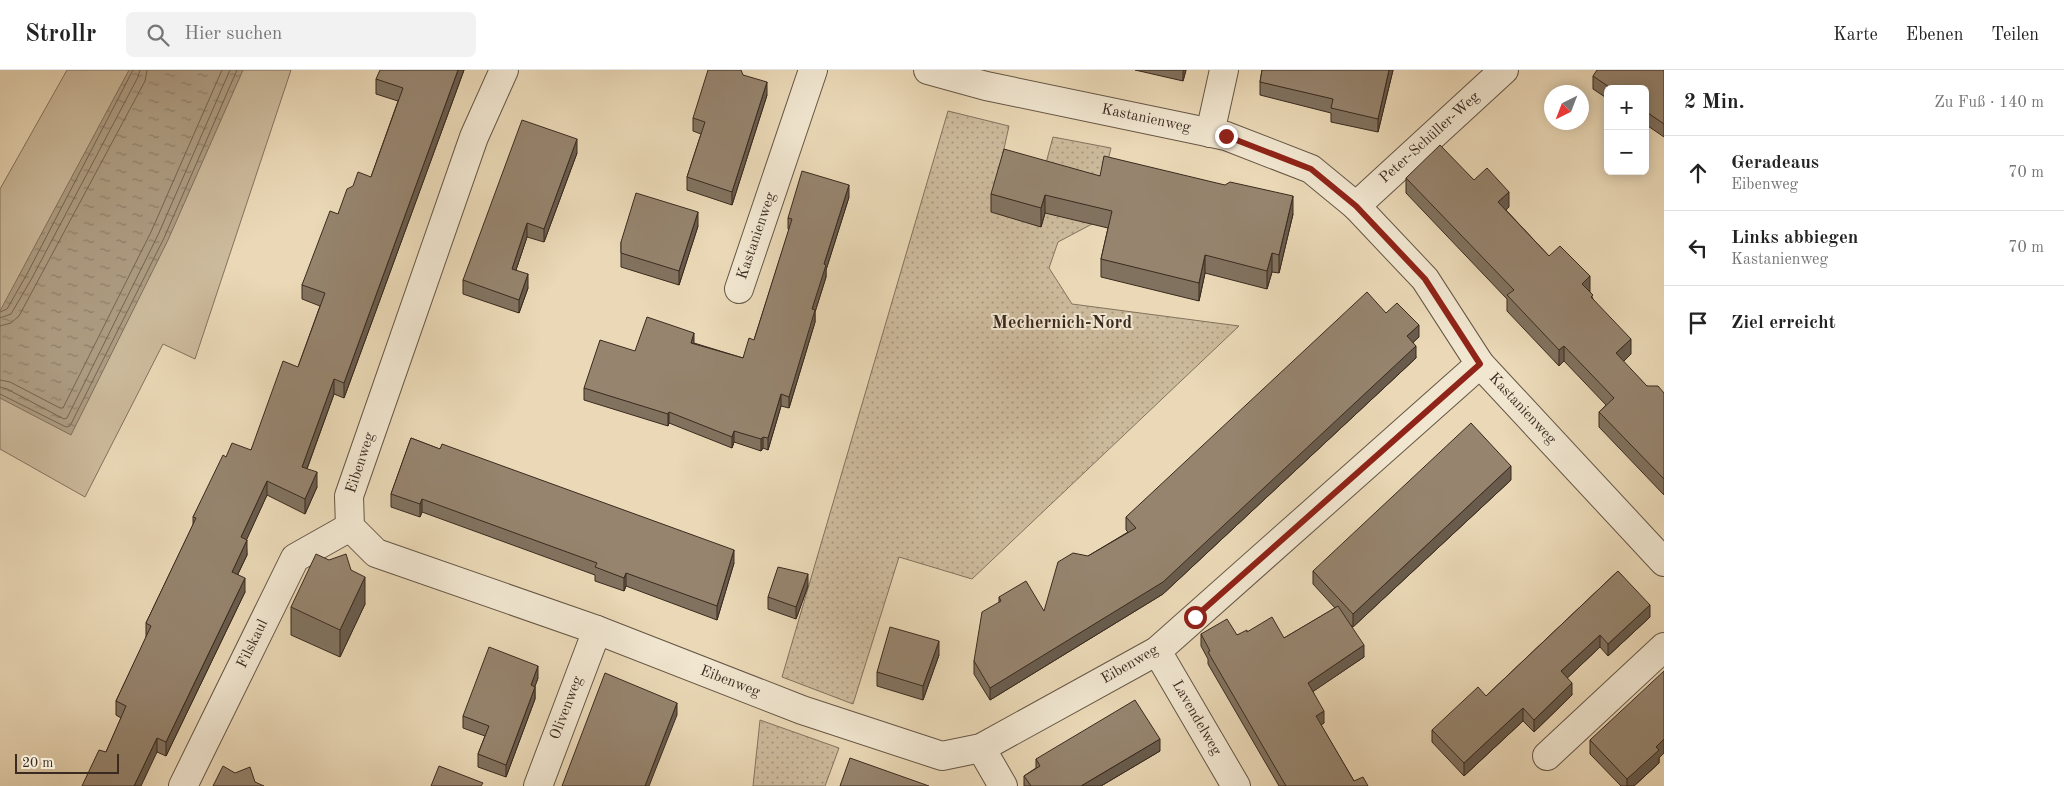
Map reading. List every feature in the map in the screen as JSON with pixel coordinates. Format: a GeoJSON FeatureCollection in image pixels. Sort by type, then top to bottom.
{"type":"FeatureCollection","features":[{"type":"Feature","properties":{"kind":"street","name":"Eibenweg"},"geometry":{"type":"LineString","coordinates":[[504,70],[474,137],[349,496],[350,527],[376,553],[597,630],[802,710],[942,756],[981,748],[1157,651],[1480,364]]}},
{"type":"Feature","properties":{"kind":"street","name":"Kastanienweg"},"geometry":{"type":"LineString","coordinates":[[739,289],[813,70]]}},
{"type":"Feature","properties":{"kind":"street","name":"Kastanienweg"},"geometry":{"type":"LineString","coordinates":[[928,70],[986,86],[1210,133],[1251,144],[1311,169],[1356,206],[1425,279],[1480,364],[1664,562]]}},
{"type":"Feature","properties":{"kind":"street"},"geometry":{"type":"LineString","coordinates":[[1210,133],[1224,70]]}},
{"type":"Feature","properties":{"kind":"street","name":"Peter-Schüller-Weg"},"geometry":{"type":"LineString","coordinates":[[1356,206],[1504,70]]}},
{"type":"Feature","properties":{"kind":"street","name":"Filskaul"},"geometry":{"type":"LineString","coordinates":[[183,786],[295,558],[350,527]]}},
{"type":"Feature","properties":{"kind":"street","name":"Olivenweg"},"geometry":{"type":"LineString","coordinates":[[538,786],[597,630]]}},
{"type":"Feature","properties":{"kind":"street"},"geometry":{"type":"LineString","coordinates":[[1547,756],[1664,648]]}},
{"type":"Feature","properties":{"kind":"street","name":"Lavendelweg"},"geometry":{"type":"LineString","coordinates":[[1157,651],[1236,786]]}},
{"type":"Feature","properties":{"kind":"street"},"geometry":{"type":"LineString","coordinates":[[981,748],[1003,786]]}},
{"type":"Feature","properties":{"kind":"shaded area"},"geometry":{"type":"Polygon","coordinates":[[[67,70],[291,70],[195,359],[163,344],[85,497],[0,449],[0,189],[67,70]]]}},
{"type":"Feature","properties":{"kind":"shaded area"},"geometry":{"type":"Polygon","coordinates":[[[948,111],[1009,126],[1003,153],[1046,163],[1053,137],[1111,148],[1092,224],[1058,242],[1049,268],[1072,304],[1239,326],[972,579],[899,557],[853,704],[782,677],[948,111]]]}},
{"type":"Feature","properties":{"kind":"shaded area"},"geometry":{"type":"Polygon","coordinates":[[[760,720],[839,748],[825,786],[753,786],[760,720]]]}},
{"type":"Feature","properties":{"kind":"water"},"geometry":{"type":"Polygon","coordinates":[[[129,70],[243,70],[168,240],[71,435],[0,398],[0,311],[129,70]]]}},
{"type":"Feature","properties":{"kind":"building"},"geometry":{"type":"Polygon","coordinates":[[[380,70],[458,70],[344,383],[334,379],[302,467],[317,472],[305,499],[267,481],[241,537],[247,540],[232,572],[245,578],[166,742],[157,738],[134,786],[82,786],[99,750],[106,752],[126,706],[116,701],[151,626],[146,623],[196,518],[193,517],[223,455],[226,457],[232,443],[251,450],[283,361],[298,367],[325,293],[302,285],[330,211],[338,214],[347,189],[353,186],[358,172],[371,177],[403,88],[376,79],[380,70]]]}},
{"type":"Feature","properties":{"kind":"building"},"geometry":{"type":"Polygon","coordinates":[[[708,70],[741,70],[743,75],[767,82],[732,192],[687,177],[705,122],[693,118],[708,70]]]}},
{"type":"Feature","properties":{"kind":"building"},"geometry":{"type":"Polygon","coordinates":[[[1262,70],[1389,70],[1378,119],[1331,108],[1333,99],[1260,82],[1262,70]]]}},
{"type":"Feature","properties":{"kind":"building"},"geometry":{"type":"Polygon","coordinates":[[[1597,70],[1664,70],[1664,124],[1649,114],[1649,85],[1606,85],[1593,76],[1597,70]]]}},
{"type":"Feature","properties":{"kind":"building"},"geometry":{"type":"Polygon","coordinates":[[[522,120],[577,139],[544,229],[527,223],[512,269],[528,274],[519,300],[463,280],[522,120]]]}},
{"type":"Feature","properties":{"kind":"building"},"geometry":{"type":"Polygon","coordinates":[[[1440,145],[1474,180],[1487,168],[1509,192],[1498,202],[1549,256],[1560,246],[1590,276],[1582,284],[1593,295],[1591,297],[1631,339],[1616,353],[1647,386],[1658,386],[1664,393],[1664,479],[1599,412],[1614,398],[1564,346],[1559,350],[1507,295],[1514,290],[1406,178],[1440,145]]]}},
{"type":"Feature","properties":{"kind":"building"},"geometry":{"type":"Polygon","coordinates":[[[1004,149],[1100,176],[1104,156],[1225,185],[1230,182],[1293,196],[1279,255],[1272,253],[1267,271],[1205,255],[1199,283],[1101,259],[1112,211],[1045,195],[1041,208],[991,194],[1004,149]]]}},
{"type":"Feature","properties":{"kind":"building"},"geometry":{"type":"Polygon","coordinates":[[[802,171],[849,185],[824,264],[826,265],[812,309],[815,310],[789,397],[781,394],[768,438],[763,437],[761,439],[734,431],[732,437],[669,412],[668,414],[584,388],[600,340],[635,351],[647,317],[694,333],[691,343],[743,358],[749,338],[754,340],[792,219],[788,218],[802,171]]]}},
{"type":"Feature","properties":{"kind":"building"},"geometry":{"type":"Polygon","coordinates":[[[636,193],[698,212],[679,271],[621,253],[621,242],[636,193]]]}},
{"type":"Feature","properties":{"kind":"building"},"geometry":{"type":"Polygon","coordinates":[[[1367,292],[1386,313],[1397,303],[1419,325],[1407,336],[1416,346],[1163,582],[990,688],[974,661],[982,612],[1001,601],[999,597],[1026,581],[1044,611],[1058,562],[1073,553],[1088,556],[1136,528],[1126,517],[1367,292]]]}},
{"type":"Feature","properties":{"kind":"building"},"geometry":{"type":"Polygon","coordinates":[[[1471,423],[1511,466],[1353,614],[1313,571],[1471,423]]]}},
{"type":"Feature","properties":{"kind":"building"},"geometry":{"type":"Polygon","coordinates":[[[411,438],[440,449],[442,444],[734,550],[717,606],[626,573],[624,578],[595,567],[597,563],[422,499],[420,504],[391,494],[411,438]]]}},
{"type":"Feature","properties":{"kind":"building"},"geometry":{"type":"Polygon","coordinates":[[[316,554],[329,560],[346,554],[351,570],[365,577],[340,630],[291,607],[316,554]]]}},
{"type":"Feature","properties":{"kind":"building"},"geometry":{"type":"Polygon","coordinates":[[[778,567],[808,574],[796,607],[768,597],[778,567]]]}},
{"type":"Feature","properties":{"kind":"building"},"geometry":{"type":"Polygon","coordinates":[[[1618,571],[1650,605],[1608,644],[1600,635],[1561,671],[1572,683],[1534,720],[1523,708],[1464,763],[1432,730],[1478,687],[1486,696],[1618,571]]]}},
{"type":"Feature","properties":{"kind":"building"},"geometry":{"type":"Polygon","coordinates":[[[1338,606],[1364,645],[1308,683],[1324,711],[1316,716],[1354,781],[1363,777],[1368,786],[1286,786],[1208,652],[1210,651],[1201,634],[1227,619],[1237,635],[1247,630],[1247,632],[1272,617],[1284,638],[1338,606]]]}},
{"type":"Feature","properties":{"kind":"building"},"geometry":{"type":"Polygon","coordinates":[[[890,627],[939,641],[923,686],[877,672],[890,627]]]}},
{"type":"Feature","properties":{"kind":"building"},"geometry":{"type":"Polygon","coordinates":[[[489,647],[538,666],[531,685],[535,687],[506,765],[478,754],[489,726],[463,716],[489,647]]]}},
{"type":"Feature","properties":{"kind":"building"},"geometry":{"type":"Polygon","coordinates":[[[1664,671],[1664,739],[1656,747],[1659,750],[1627,779],[1590,740],[1664,671]]]}},
{"type":"Feature","properties":{"kind":"building"},"geometry":{"type":"Polygon","coordinates":[[[605,673],[677,703],[645,786],[562,786],[605,673]]]}},
{"type":"Feature","properties":{"kind":"building"},"geometry":{"type":"Polygon","coordinates":[[[1135,700],[1160,739],[1081,786],[1031,786],[1024,776],[1040,766],[1036,759],[1135,700]]]}},
{"type":"Feature","properties":{"kind":"building"},"geometry":{"type":"Polygon","coordinates":[[[850,758],[929,786],[840,786],[850,758]]]}},
{"type":"Feature","properties":{"kind":"building"},"geometry":{"type":"Polygon","coordinates":[[[223,766],[235,773],[250,767],[255,782],[264,786],[213,786],[223,766]]]}},
{"type":"Feature","properties":{"kind":"building"},"geometry":{"type":"Polygon","coordinates":[[[439,766],[483,783],[481,786],[431,786],[439,766]]]}},
{"type":"Feature","properties":{"kind":"district","name":"Mechernich-Nord"},"geometry":{"type":"Point","coordinates":[1062,323]}},
{"type":"Feature","properties":{"kind":"route"},"geometry":{"type":"LineString","coordinates":[[1195,617],[1480,364],[1425,279],[1356,206],[1311,169],[1251,144],[1226,136]]}}]}
